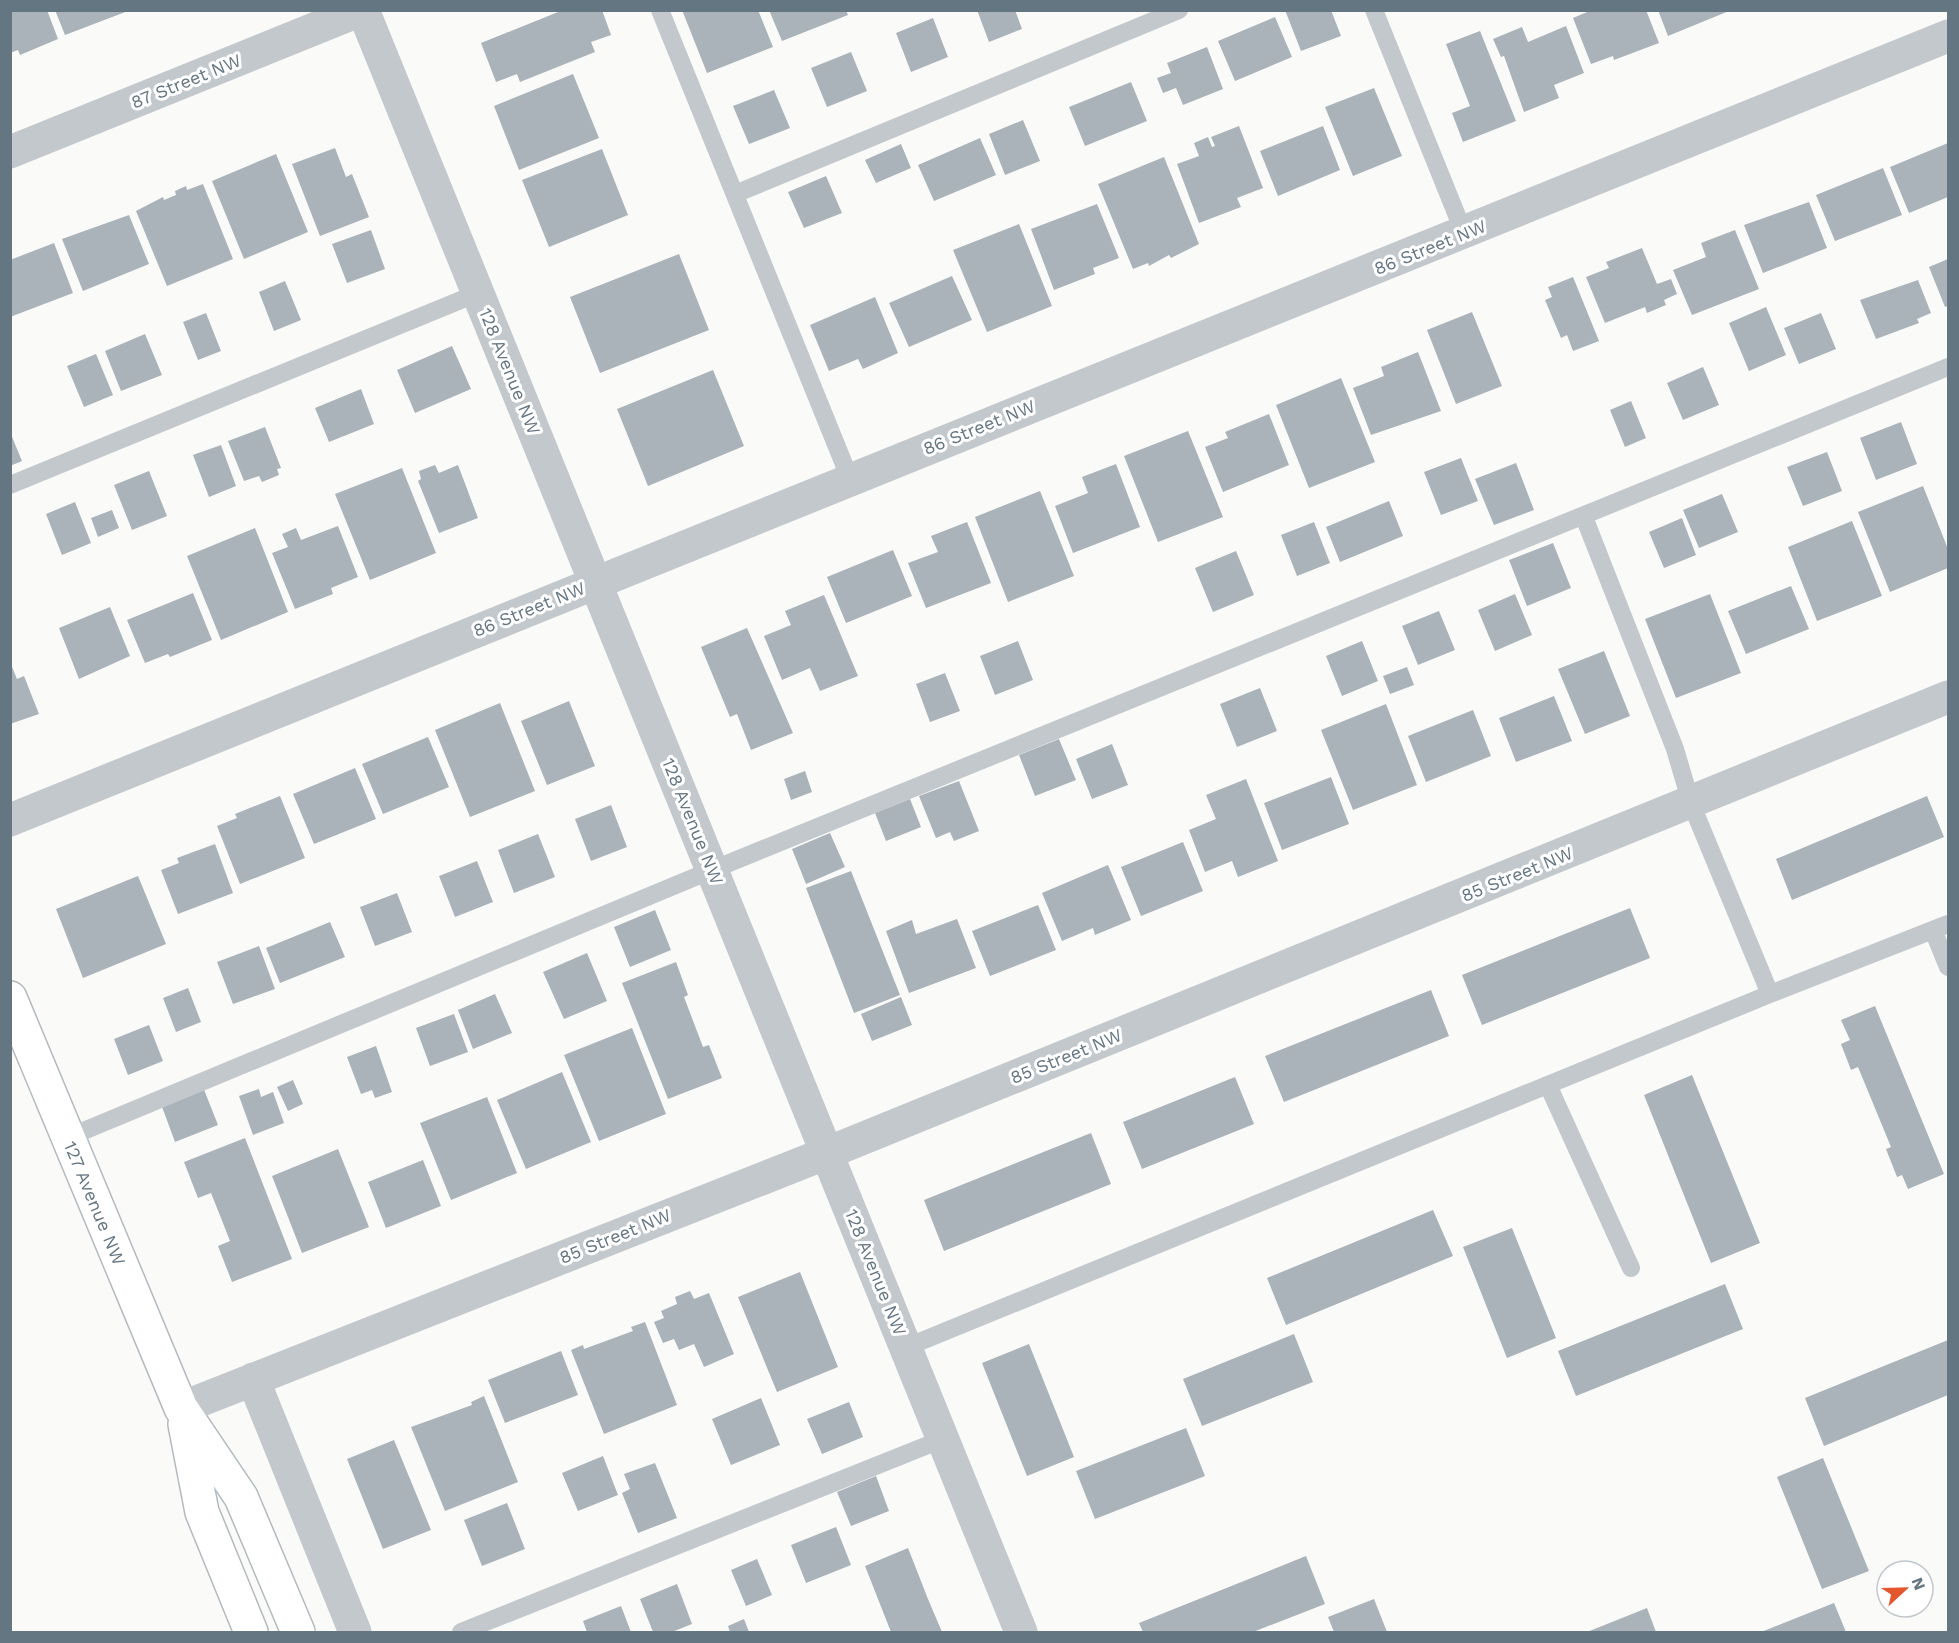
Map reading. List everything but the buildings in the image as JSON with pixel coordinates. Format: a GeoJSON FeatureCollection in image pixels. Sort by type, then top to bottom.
{"type":"FeatureCollection","features":[{"type":"Feature","properties":{"kind":"main road","name":"127 Avenue NW"},"geometry":{"type":"LineString","coordinates":[[10,998],[181,1408],[202,1512],[251,1632]]}},
{"type":"Feature","properties":{"kind":"main road","name":"127 Avenue NW"},"geometry":{"type":"LineString","coordinates":[[181,1408],[241,1497],[298,1632]]}},
{"type":"Feature","properties":{"kind":"street","name":"87 Street NW"},"geometry":{"type":"LineString","coordinates":[[10,152],[362,10]]}},
{"type":"Feature","properties":{"kind":"street","name":"128 Avenue NW"},"geometry":{"type":"LineString","coordinates":[[362,10],[1021,1632]]}},
{"type":"Feature","properties":{"kind":"street","name":"86 Street NW"},"geometry":{"type":"LineString","coordinates":[[10,820],[1948,36]]}},
{"type":"Feature","properties":{"kind":"street","name":"85 Street NW"},"geometry":{"type":"LineString","coordinates":[[181,1408],[827,1153],[1948,697]]}},
{"type":"Feature","properties":{"kind":"street"},"geometry":{"type":"LineString","coordinates":[[253,1379],[356,1632]]}},
{"type":"Feature","properties":{"kind":"lane"},"geometry":{"type":"LineString","coordinates":[[660,10],[850,479]]}},
{"type":"Feature","properties":{"kind":"lane"},"geometry":{"type":"LineString","coordinates":[[735,194],[1179,10]]}},
{"type":"Feature","properties":{"kind":"lane"},"geometry":{"type":"LineString","coordinates":[[1374,10],[1464,233]]}},
{"type":"Feature","properties":{"kind":"lane"},"geometry":{"type":"LineString","coordinates":[[10,485],[478,293]]}},
{"type":"Feature","properties":{"kind":"lane"},"geometry":{"type":"LineString","coordinates":[[69,1137],[712,870],[1948,367]]}},
{"type":"Feature","properties":{"kind":"lane"},"geometry":{"type":"LineString","coordinates":[[1584,517],[1675,749],[1691,803],[1770,994]]}},
{"type":"Feature","properties":{"kind":"lane"},"geometry":{"type":"LineString","coordinates":[[907,1347],[1770,994],[1941,927],[1948,967]]}},
{"type":"Feature","properties":{"kind":"lane"},"geometry":{"type":"LineString","coordinates":[[1548,1085],[1631,1268]]}},
{"type":"Feature","properties":{"kind":"lane"},"geometry":{"type":"LineString","coordinates":[[461,1632],[943,1439]]}}]}
